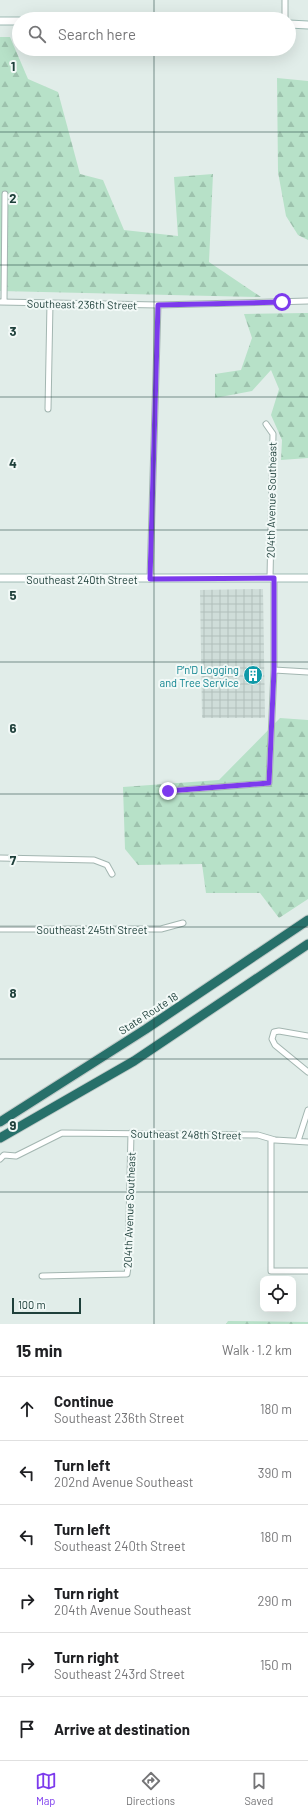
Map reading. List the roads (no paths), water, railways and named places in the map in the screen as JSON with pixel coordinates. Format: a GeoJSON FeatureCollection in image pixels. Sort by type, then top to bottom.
{"type":"FeatureCollection","features":[{"type":"Feature","properties":{"kind":"highway","name":"State Route 18"},"geometry":{"type":"LineString","coordinates":[[0,1122],[146,1029],[308,920]]}},
{"type":"Feature","properties":{"kind":"highway"},"geometry":{"type":"LineString","coordinates":[[0,1138],[134,1060],[308,944]]}},
{"type":"Feature","properties":{"kind":"main road"},"geometry":{"type":"LineString","coordinates":[[0,21],[12,21]]}},
{"type":"Feature","properties":{"kind":"main road"},"geometry":{"type":"LineString","coordinates":[[296,24],[308,25]]}},
{"type":"Feature","properties":{"kind":"main road","name":"Southeast 240th Street"},"geometry":{"type":"LineString","coordinates":[[0,578],[308,578]]}},
{"type":"Feature","properties":{"kind":"street"},"geometry":{"type":"LineString","coordinates":[[285,0],[285,12]]}},
{"type":"Feature","properties":{"kind":"street"},"geometry":{"type":"LineString","coordinates":[[2,302],[5,194]]}},
{"type":"Feature","properties":{"kind":"street","name":"Southeast 236th Street"},"geometry":{"type":"LineString","coordinates":[[2,302],[158,305],[276,304],[308,301]]}},
{"type":"Feature","properties":{"kind":"street"},"geometry":{"type":"LineString","coordinates":[[48,409],[50,303]]}},
{"type":"Feature","properties":{"kind":"street"},"geometry":{"type":"LineString","coordinates":[[150,579],[158,305]]}},
{"type":"Feature","properties":{"kind":"street","name":"204th Avenue Southeast"},"geometry":{"type":"LineString","coordinates":[[168,791],[269,783],[274,670],[272,578],[273,434],[266,424]]}},
{"type":"Feature","properties":{"kind":"street"},"geometry":{"type":"LineString","coordinates":[[274,670],[308,672]]}},
{"type":"Feature","properties":{"kind":"street"},"geometry":{"type":"LineString","coordinates":[[0,858],[94,860],[107,865],[112,874]]}},
{"type":"Feature","properties":{"kind":"street","name":"Southeast 245th Street"},"geometry":{"type":"LineString","coordinates":[[0,929],[162,929],[184,923]]}},
{"type":"Feature","properties":{"kind":"street"},"geometry":{"type":"LineString","coordinates":[[308,1036],[279,1031],[274,1032],[272,1039],[275,1046],[308,1072]]}},
{"type":"Feature","properties":{"kind":"street"},"geometry":{"type":"LineString","coordinates":[[298,1141],[308,1110]]}},
{"type":"Feature","properties":{"kind":"street","name":"Southeast 248th Street"},"geometry":{"type":"LineString","coordinates":[[0,1159],[4,1155],[16,1156],[62,1133],[258,1135],[266,1136],[271,1140],[308,1142]]}},
{"type":"Feature","properties":{"kind":"street","name":"204th Avenue Southeast"},"geometry":{"type":"LineString","coordinates":[[42,1276],[127,1274],[131,1133]]}},
{"type":"Feature","properties":{"kind":"street"},"geometry":{"type":"LineString","coordinates":[[271,1140],[271,1271],[308,1271]]}},
{"type":"Feature","properties":{"kind":"place","name":"P'n'D Logging and Tree Service"},"geometry":{"type":"Point","coordinates":[253,675]}}]}
